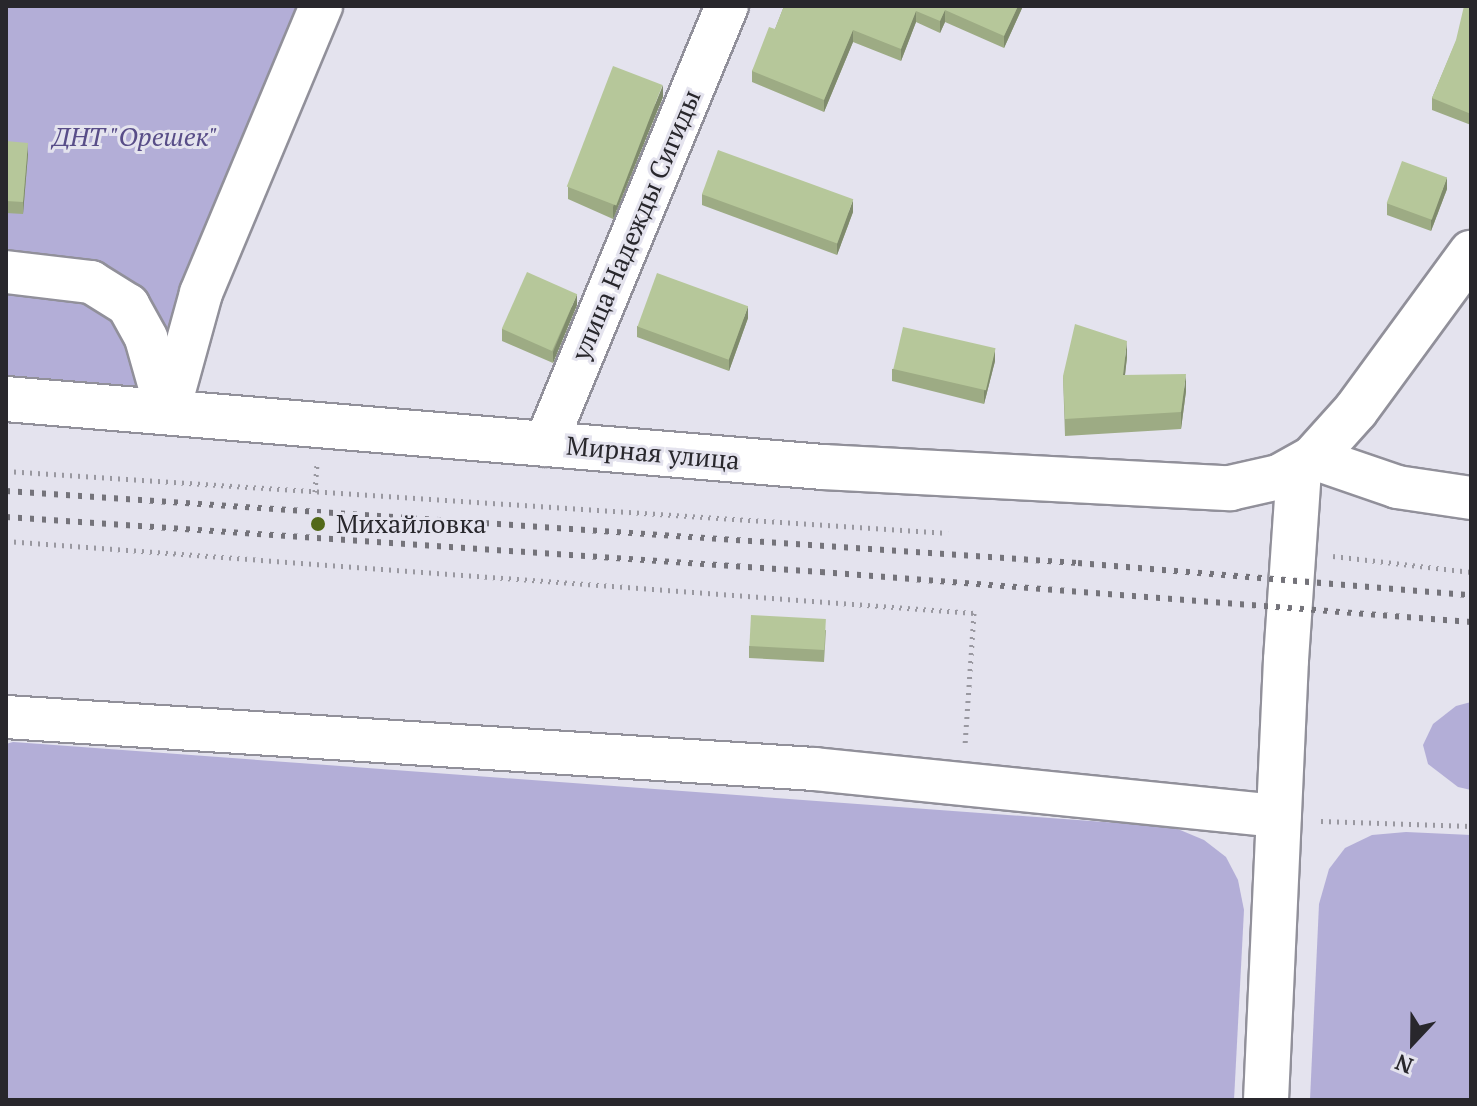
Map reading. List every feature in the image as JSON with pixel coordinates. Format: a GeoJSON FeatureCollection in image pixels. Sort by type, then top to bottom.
{"type":"FeatureCollection","features":[{"type":"Feature","properties":{"kind":"street"},"geometry":{"type":"LineString","coordinates":[[168,413],[201,293],[321,6]]}},
{"type":"Feature","properties":{"kind":"street","name":"улица Надежды Сигиды"},"geometry":{"type":"LineString","coordinates":[[545,445],[727,6]]}},
{"type":"Feature","properties":{"kind":"street"},"geometry":{"type":"LineString","coordinates":[[1266,1100],[1291,550],[1306,463],[1356,410],[1471,253]]}},
{"type":"Feature","properties":{"kind":"street"},"geometry":{"type":"LineString","coordinates":[[6,272],[91,282],[128,305],[146,338],[168,413]]}},
{"type":"Feature","properties":{"kind":"street","name":"Мирная улица"},"geometry":{"type":"LineString","coordinates":[[6,399],[823,467],[1230,488],[1254,485],[1306,463]]}},
{"type":"Feature","properties":{"kind":"street"},"geometry":{"type":"LineString","coordinates":[[1306,463],[1397,487],[1471,498]]}},
{"type":"Feature","properties":{"kind":"street"},"geometry":{"type":"LineString","coordinates":[[6,717],[814,769],[1280,816]]}},
{"type":"Feature","properties":{"kind":"path"},"geometry":{"type":"LineString","coordinates":[[6,471],[948,533]]}},
{"type":"Feature","properties":{"kind":"path"},"geometry":{"type":"LineString","coordinates":[[6,541],[974,613],[962,785]]}},
{"type":"Feature","properties":{"kind":"path"},"geometry":{"type":"LineString","coordinates":[[1291,550],[1471,572]]}},
{"type":"Feature","properties":{"kind":"path"},"geometry":{"type":"LineString","coordinates":[[1280,816],[1336,822],[1471,826]]}},
{"type":"Feature","properties":{"kind":"green space","name":"ДНТ \"Орешек\""},"geometry":{"type":"Polygon","coordinates":[[[6,6],[325,6],[158,435],[6,423],[6,6]]]}},
{"type":"Feature","properties":{"kind":"green space"},"geometry":{"type":"Polygon","coordinates":[[[1471,702],[1471,790],[1458,787],[1428,764],[1423,745],[1433,724],[1456,706],[1471,702]]]}},
{"type":"Feature","properties":{"kind":"green space"},"geometry":{"type":"Polygon","coordinates":[[[13,742],[1173,827],[1204,840],[1226,857],[1238,880],[1244,910],[1234,1100],[6,1100],[6,744],[13,742]]]}},
{"type":"Feature","properties":{"kind":"green space"},"geometry":{"type":"Polygon","coordinates":[[[1406,832],[1471,835],[1471,1100],[1310,1100],[1319,904],[1329,869],[1345,848],[1372,835],[1406,832]]]}},
{"type":"Feature","properties":{"kind":"building"},"geometry":{"type":"Polygon","coordinates":[[[784,6],[1018,6],[1004,36],[945,10],[940,21],[916,11],[901,49],[853,30],[824,100],[752,71],[769,27],[775,29],[784,6]]]}},
{"type":"Feature","properties":{"kind":"building"},"geometry":{"type":"Polygon","coordinates":[[[1464,6],[1471,6],[1471,114],[1432,98],[1456,40],[1464,6]]]}},
{"type":"Feature","properties":{"kind":"building"},"geometry":{"type":"Polygon","coordinates":[[[613,66],[662,85],[616,205],[567,186],[613,66]]]}},
{"type":"Feature","properties":{"kind":"building"},"geometry":{"type":"Polygon","coordinates":[[[6,141],[28,143],[23,202],[6,201],[6,141]]]}},
{"type":"Feature","properties":{"kind":"building"},"geometry":{"type":"Polygon","coordinates":[[[718,150],[853,199],[837,243],[702,194],[718,150]]]}},
{"type":"Feature","properties":{"kind":"building"},"geometry":{"type":"Polygon","coordinates":[[[1402,161],[1447,177],[1432,220],[1387,203],[1402,161]]]}},
{"type":"Feature","properties":{"kind":"building"},"geometry":{"type":"Polygon","coordinates":[[[527,272],[577,294],[552,351],[502,329],[527,272]]]}},
{"type":"Feature","properties":{"kind":"building"},"geometry":{"type":"Polygon","coordinates":[[[657,273],[748,306],[729,360],[638,327],[657,273]]]}},
{"type":"Feature","properties":{"kind":"building"},"geometry":{"type":"Polygon","coordinates":[[[1075,324],[1127,341],[1123,375],[1186,374],[1181,412],[1065,419],[1063,376],[1075,324]]]}},
{"type":"Feature","properties":{"kind":"building"},"geometry":{"type":"Polygon","coordinates":[[[903,327],[996,348],[986,390],[893,369],[903,327]]]}},
{"type":"Feature","properties":{"kind":"building"},"geometry":{"type":"Polygon","coordinates":[[[751,615],[826,619],[824,650],[749,646],[751,615]]]}},
{"type":"Feature","properties":{"kind":"railway"},"geometry":{"type":"LineString","coordinates":[[6,491],[1078,563],[1471,595]]}},
{"type":"Feature","properties":{"kind":"railway"},"geometry":{"type":"LineString","coordinates":[[6,517],[821,572],[1471,622]]}},
{"type":"Feature","properties":{"kind":"place","name":"Михайловка"},"geometry":{"type":"Point","coordinates":[318,524]}}]}
